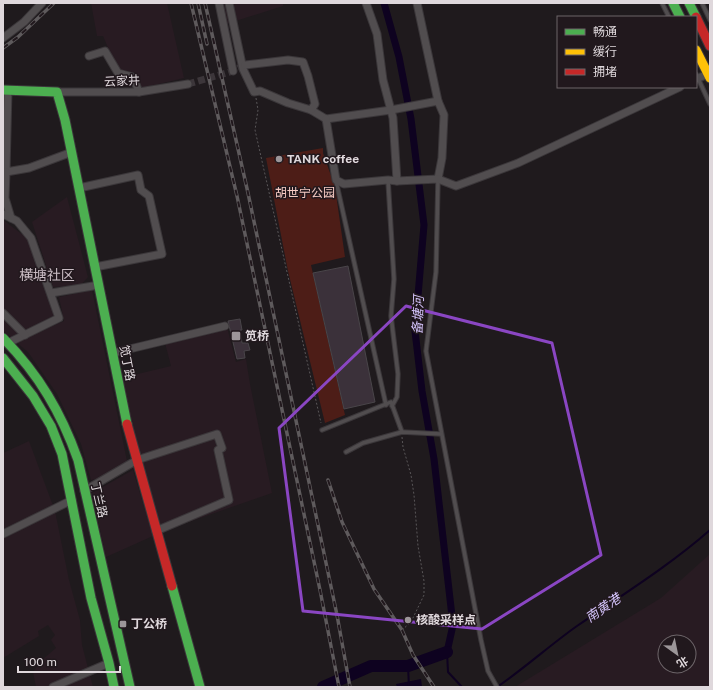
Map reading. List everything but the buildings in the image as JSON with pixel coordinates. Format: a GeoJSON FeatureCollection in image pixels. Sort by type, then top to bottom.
{"type":"FeatureCollection","features":[{"type":"Feature","properties":{"kind":"main road"},"geometry":{"type":"LineString","coordinates":[[673,3],[680,16]]}},
{"type":"Feature","properties":{"kind":"main road"},"geometry":{"type":"LineString","coordinates":[[689,3],[696,16]]}},
{"type":"Feature","properties":{"kind":"main road"},"geometry":{"type":"LineString","coordinates":[[697,19],[710,46]]}},
{"type":"Feature","properties":{"kind":"main road"},"geometry":{"type":"LineString","coordinates":[[697,52],[709,76]]}},
{"type":"Feature","properties":{"kind":"main road"},"geometry":{"type":"LineString","coordinates":[[5,90],[57,92]]}},
{"type":"Feature","properties":{"kind":"main road","name":"笕丁路"},"geometry":{"type":"LineString","coordinates":[[57,92],[72,152],[126,421],[200,687]]}},
{"type":"Feature","properties":{"kind":"main road","name":"丁兰路"},"geometry":{"type":"LineString","coordinates":[[6,340],[48,393],[62,418],[78,460],[130,687]]}},
{"type":"Feature","properties":{"kind":"main road"},"geometry":{"type":"LineString","coordinates":[[3,358],[33,396],[51,426],[62,454],[91,598],[114,687]]}},
{"type":"Feature","properties":{"kind":"street"},"geometry":{"type":"LineString","coordinates":[[3,38],[24,22],[42,3]]}},
{"type":"Feature","properties":{"kind":"street"},"geometry":{"type":"LineString","coordinates":[[219,3],[233,71]]}},
{"type":"Feature","properties":{"kind":"street"},"geometry":{"type":"LineString","coordinates":[[229,3],[243,69],[254,92],[260,91],[288,103],[311,110],[326,119],[391,110],[438,101]]}},
{"type":"Feature","properties":{"kind":"street"},"geometry":{"type":"LineString","coordinates":[[366,3],[377,34],[383,80],[393,118],[397,181]]}},
{"type":"Feature","properties":{"kind":"street"},"geometry":{"type":"LineString","coordinates":[[417,3],[438,101],[444,115],[442,158],[437,179]]}},
{"type":"Feature","properties":{"kind":"street"},"geometry":{"type":"LineString","coordinates":[[89,56],[105,51],[118,73],[133,77],[140,92]]}},
{"type":"Feature","properties":{"kind":"street"},"geometry":{"type":"LineString","coordinates":[[245,64],[288,60],[303,62],[315,104],[311,110]]}},
{"type":"Feature","properties":{"kind":"street"},"geometry":{"type":"LineString","coordinates":[[697,77],[709,76]]}},
{"type":"Feature","properties":{"kind":"street","name":"云家井"},"geometry":{"type":"LineString","coordinates":[[57,92],[140,92],[188,84]]}},
{"type":"Feature","properties":{"kind":"street"},"geometry":{"type":"LineString","coordinates":[[326,119],[336,180],[344,184],[388,180],[437,179],[456,186],[518,163],[678,88]]}},
{"type":"Feature","properties":{"kind":"street"},"geometry":{"type":"LineString","coordinates":[[5,90],[5,198],[11,218]]}},
{"type":"Feature","properties":{"kind":"street"},"geometry":{"type":"LineString","coordinates":[[6,172],[30,168],[72,152]]}},
{"type":"Feature","properties":{"kind":"street"},"geometry":{"type":"LineString","coordinates":[[79,188],[138,175],[141,190],[149,196],[162,254],[95,267]]}},
{"type":"Feature","properties":{"kind":"street"},"geometry":{"type":"LineString","coordinates":[[3,214],[17,221],[31,238],[59,318],[25,335],[6,340]]}},
{"type":"Feature","properties":{"kind":"street"},"geometry":{"type":"LineString","coordinates":[[51,292],[99,285]]}},
{"type":"Feature","properties":{"kind":"street"},"geometry":{"type":"LineString","coordinates":[[3,313],[25,335]]}},
{"type":"Feature","properties":{"kind":"street"},"geometry":{"type":"LineString","coordinates":[[113,353],[225,326]]}},
{"type":"Feature","properties":{"kind":"street"},"geometry":{"type":"LineString","coordinates":[[84,491],[136,460],[217,434],[222,448],[218,450],[229,500],[156,531]]}},
{"type":"Feature","properties":{"kind":"street"},"geometry":{"type":"LineString","coordinates":[[3,534],[72,500]]}},
{"type":"Feature","properties":{"kind":"street"},"geometry":{"type":"LineString","coordinates":[[52,687],[109,663]]}},
{"type":"Feature","properties":{"kind":"lane"},"geometry":{"type":"LineString","coordinates":[[662,3],[668,16]]}},
{"type":"Feature","properties":{"kind":"lane"},"geometry":{"type":"LineString","coordinates":[[702,3],[710,20]]}},
{"type":"Feature","properties":{"kind":"lane"},"geometry":{"type":"LineString","coordinates":[[697,77],[710,104]]}},
{"type":"Feature","properties":{"kind":"lane"},"geometry":{"type":"LineString","coordinates":[[437,179],[436,272],[426,351],[481,640],[488,671],[497,687]]}},
{"type":"Feature","properties":{"kind":"lane"},"geometry":{"type":"LineString","coordinates":[[336,180],[386,404]]}},
{"type":"Feature","properties":{"kind":"lane"},"geometry":{"type":"LineString","coordinates":[[388,180],[394,279],[391,316],[398,374],[397,397],[392,406]]}},
{"type":"Feature","properties":{"kind":"lane"},"geometry":{"type":"LineString","coordinates":[[322,430],[391,402],[402,432]]}},
{"type":"Feature","properties":{"kind":"lane"},"geometry":{"type":"LineString","coordinates":[[346,452],[363,443],[402,432],[441,434]]}},
{"type":"Feature","properties":{"kind":"path"},"geometry":{"type":"LineString","coordinates":[[254,92],[258,110],[255,130],[322,430]]}},
{"type":"Feature","properties":{"kind":"path"},"geometry":{"type":"LineString","coordinates":[[402,432],[403,447],[411,475],[414,495],[418,546],[424,581],[424,596],[411,622],[402,630]]}},
{"type":"Feature","properties":{"kind":"highlighted area"},"geometry":{"type":"Polygon","coordinates":[[[406,306],[552,343],[601,555],[482,629],[303,611],[279,428],[406,306]]]}},
{"type":"Feature","properties":{"kind":"shaded area"},"geometry":{"type":"Polygon","coordinates":[[[91,3],[167,3],[184,78],[142,88],[136,73],[117,69],[103,36],[97,36],[91,3]]]}},
{"type":"Feature","properties":{"kind":"shaded area"},"geometry":{"type":"Polygon","coordinates":[[[219,3],[283,3],[283,6],[223,25],[219,3]]]}},
{"type":"Feature","properties":{"kind":"shaded area"},"geometry":{"type":"Polygon","coordinates":[[[67,197],[88,277],[80,286],[53,287],[32,222],[67,197]]]}},
{"type":"Feature","properties":{"kind":"shaded area"},"geometry":{"type":"Polygon","coordinates":[[[3,220],[31,241],[55,315],[12,338],[3,331],[3,220]]]}},
{"type":"Feature","properties":{"kind":"shaded area"},"geometry":{"type":"Polygon","coordinates":[[[92,290],[127,461],[101,478],[91,480],[81,444],[57,394],[28,352],[16,342],[64,321],[59,297],[92,290]]]}},
{"type":"Feature","properties":{"kind":"shaded area"},"geometry":{"type":"Polygon","coordinates":[[[227,327],[236,362],[246,359],[272,493],[160,532],[121,378],[171,366],[165,343],[227,327]]]}},
{"type":"Feature","properties":{"kind":"shaded area"},"geometry":{"type":"Polygon","coordinates":[[[29,441],[55,511],[69,580],[80,620],[82,645],[93,687],[36,687],[33,672],[42,660],[56,648],[51,640],[55,635],[48,625],[38,631],[39,636],[3,658],[3,453],[29,441]]]}},
{"type":"Feature","properties":{"kind":"shaded area"},"geometry":{"type":"Polygon","coordinates":[[[133,470],[153,536],[106,557],[92,493],[133,470]]]}},
{"type":"Feature","properties":{"kind":"shaded area"},"geometry":{"type":"Polygon","coordinates":[[[710,554],[710,687],[515,687],[661,598],[710,554]]]}},
{"type":"Feature","properties":{"kind":"shaded area"},"geometry":{"type":"Polygon","coordinates":[[[421,679],[422,687],[397,687],[396,684],[421,679]]]}},
{"type":"Feature","properties":{"kind":"green space","name":"胡世宁公园"},"geometry":{"type":"Polygon","coordinates":[[[323,148],[323,153],[335,187],[345,257],[311,265],[345,415],[325,423],[288,271],[266,158],[323,148]]]}},
{"type":"Feature","properties":{"kind":"waterway","name":"备塘河"},"geometry":{"type":"LineString","coordinates":[[384,3],[399,57],[411,119],[424,225],[415,331],[422,391],[434,459],[453,625],[447,652]]}},
{"type":"Feature","properties":{"kind":"waterway","name":"南黄港"},"geometry":{"type":"LineString","coordinates":[[497,687],[577,626],[662,568],[710,530]]}},
{"type":"Feature","properties":{"kind":"waterway","name":"南黄港"},"geometry":{"type":"LineString","coordinates":[[447,652],[448,672],[462,687]]}},
{"type":"Feature","properties":{"kind":"waterway"},"geometry":{"type":"LineString","coordinates":[[323,687],[371,666],[408,666],[447,652]]}},
{"type":"Feature","properties":{"kind":"waterway"},"geometry":{"type":"LineString","coordinates":[[408,666],[409,687]]}},
{"type":"Feature","properties":{"kind":"tunnel"},"geometry":{"type":"LineString","coordinates":[[188,84],[233,71],[245,65]]}},
{"type":"Feature","properties":{"kind":"railway"},"geometry":{"type":"LineString","coordinates":[[3,48],[18,37],[54,3]]}},
{"type":"Feature","properties":{"kind":"railway"},"geometry":{"type":"LineString","coordinates":[[191,3],[237,196],[339,687]]}},
{"type":"Feature","properties":{"kind":"railway"},"geometry":{"type":"LineString","coordinates":[[198,3],[207,44]]}},
{"type":"Feature","properties":{"kind":"railway"},"geometry":{"type":"LineString","coordinates":[[205,3],[248,193],[337,615],[350,687]]}},
{"type":"Feature","properties":{"kind":"railway"},"geometry":{"type":"LineString","coordinates":[[328,480],[342,522],[374,589],[402,630],[413,655],[434,687]]}},
{"type":"Feature","properties":{"kind":"traffic: fast"},"geometry":{"type":"LineString","coordinates":[[673,3],[680,16]]}},
{"type":"Feature","properties":{"kind":"traffic: fast"},"geometry":{"type":"LineString","coordinates":[[689,3],[696,16]]}},
{"type":"Feature","properties":{"kind":"traffic: fast"},"geometry":{"type":"LineString","coordinates":[[3,90],[57,92],[65,120],[127,424]]}},
{"type":"Feature","properties":{"kind":"traffic: fast"},"geometry":{"type":"LineString","coordinates":[[3,338],[28,366],[48,395],[64,426],[78,460],[130,687]]}},
{"type":"Feature","properties":{"kind":"traffic: fast"},"geometry":{"type":"LineString","coordinates":[[3,358],[33,396],[51,426],[62,454],[91,598],[114,687]]}},
{"type":"Feature","properties":{"kind":"traffic: fast"},"geometry":{"type":"LineString","coordinates":[[172,586],[200,687]]}},
{"type":"Feature","properties":{"kind":"traffic: slow"},"geometry":{"type":"LineString","coordinates":[[697,52],[710,78]]}},
{"type":"Feature","properties":{"kind":"traffic: jam"},"geometry":{"type":"LineString","coordinates":[[697,19],[710,46]]}},
{"type":"Feature","properties":{"kind":"traffic: jam"},"geometry":{"type":"LineString","coordinates":[[127,424],[172,586]]}},
{"type":"Feature","properties":{"kind":"place","name":"TANK coffee"},"geometry":{"type":"Point","coordinates":[279,159]}},
{"type":"Feature","properties":{"kind":"place","name":"笕桥"},"geometry":{"type":"Point","coordinates":[236,336]}},
{"type":"Feature","properties":{"kind":"place","name":"核酸采样点"},"geometry":{"type":"Point","coordinates":[408,620]}},
{"type":"Feature","properties":{"kind":"place","name":"丁公桥"},"geometry":{"type":"Point","coordinates":[123,624]}},
{"type":"Feature","properties":{"kind":"district","name":"横塘社区"},"geometry":{"type":"Point","coordinates":[47,275]}}]}
